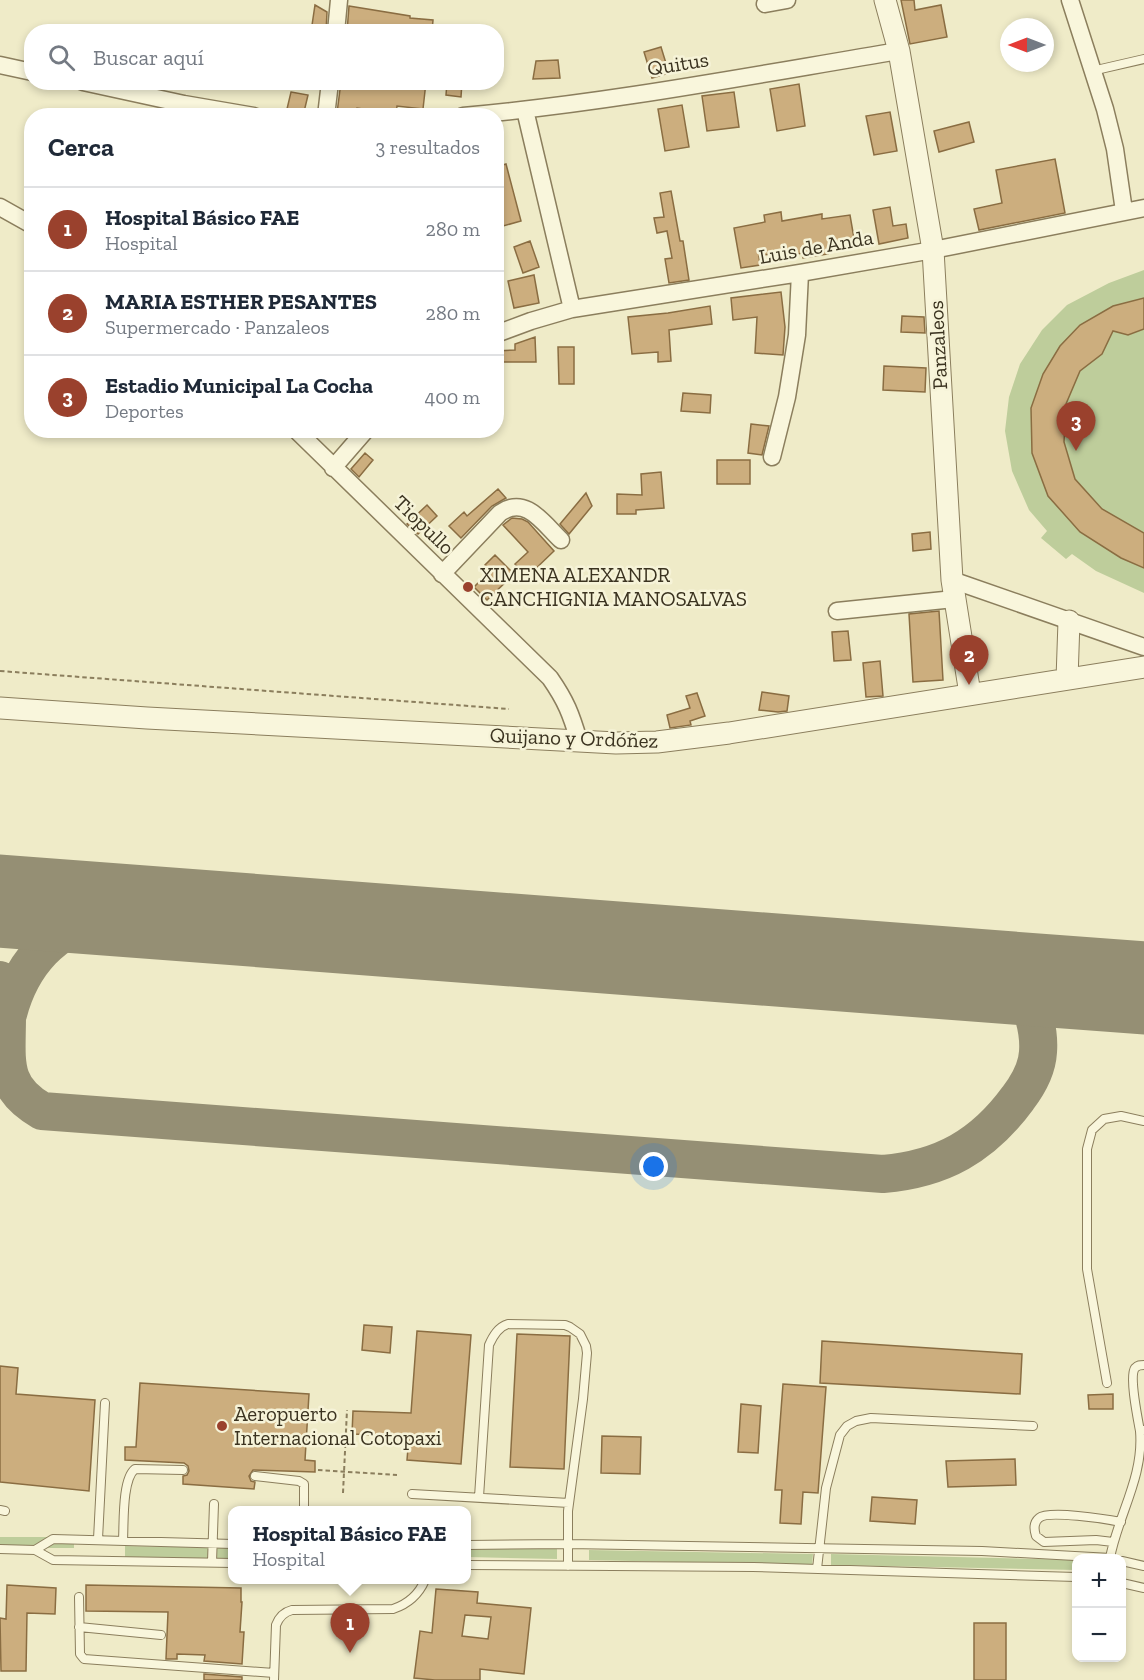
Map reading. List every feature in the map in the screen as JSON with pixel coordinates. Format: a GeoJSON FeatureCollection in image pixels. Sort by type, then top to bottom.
{"type":"FeatureCollection","features":[{"type":"Feature","properties":{"kind":"street"},"geometry":{"type":"LineString","coordinates":[[337,24],[339,0]]}},
{"type":"Feature","properties":{"kind":"street"},"geometry":{"type":"LineString","coordinates":[[765,4],[787,0]]}},
{"type":"Feature","properties":{"kind":"street","name":"Panzaleos"},"geometry":{"type":"LineString","coordinates":[[885,0],[899,51],[933,250],[953,590],[970,694]]}},
{"type":"Feature","properties":{"kind":"street"},"geometry":{"type":"LineString","coordinates":[[1070,0],[1105,109],[1115,149],[1124,212]]}},
{"type":"Feature","properties":{"kind":"street","name":"Quitus"},"geometry":{"type":"LineString","coordinates":[[504,112],[691,86],[899,51]]}},
{"type":"Feature","properties":{"kind":"street"},"geometry":{"type":"LineString","coordinates":[[0,65],[24,70]]}},
{"type":"Feature","properties":{"kind":"street"},"geometry":{"type":"LineString","coordinates":[[120,90],[207,108]]}},
{"type":"Feature","properties":{"kind":"street"},"geometry":{"type":"LineString","coordinates":[[327,108],[329,90]]}},
{"type":"Feature","properties":{"kind":"street"},"geometry":{"type":"LineString","coordinates":[[525,110],[572,309]]}},
{"type":"Feature","properties":{"kind":"street"},"geometry":{"type":"LineString","coordinates":[[0,207],[24,220]]}},
{"type":"Feature","properties":{"kind":"street","name":"Luis de Anda"},"geometry":{"type":"LineString","coordinates":[[504,331],[572,309],[933,250],[1144,208]]}},
{"type":"Feature","properties":{"kind":"street"},"geometry":{"type":"LineString","coordinates":[[772,457],[787,397],[795,345],[800,273]]}},
{"type":"Feature","properties":{"kind":"street","name":"Tiopullo"},"geometry":{"type":"LineString","coordinates":[[304,438],[550,678],[570,711],[579,741]]}},
{"type":"Feature","properties":{"kind":"street"},"geometry":{"type":"LineString","coordinates":[[333,468],[359,438]]}},
{"type":"Feature","properties":{"kind":"street"},"geometry":{"type":"LineString","coordinates":[[441,574],[500,513],[508,508],[516,506],[527,508],[561,540]]}},
{"type":"Feature","properties":{"kind":"street"},"geometry":{"type":"LineString","coordinates":[[837,611],[953,590],[1070,621],[1144,647]]}},
{"type":"Feature","properties":{"kind":"street"},"geometry":{"type":"LineString","coordinates":[[1067,679],[1070,621]]}},
{"type":"Feature","properties":{"kind":"street","name":"Quijano y Ordóñez"},"geometry":{"type":"LineString","coordinates":[[0,708],[616,743],[657,742],[729,733],[1144,667]]}},
{"type":"Feature","properties":{"kind":"lane"},"geometry":{"type":"LineString","coordinates":[[1092,71],[1144,59]]}},
{"type":"Feature","properties":{"kind":"lane"},"geometry":{"type":"LineString","coordinates":[[1107,1383],[1087,1269],[1087,1149],[1092,1130],[1104,1119],[1121,1116],[1144,1121]]}},
{"type":"Feature","properties":{"kind":"lane"},"geometry":{"type":"LineString","coordinates":[[479,1497],[489,1345],[496,1332],[508,1324],[559,1324],[570,1327],[580,1334],[587,1353],[584,1399],[569,1503],[568,1566]]}},
{"type":"Feature","properties":{"kind":"lane"},"geometry":{"type":"LineString","coordinates":[[1112,1554],[1113,1542],[1130,1496],[1139,1459],[1142,1431],[1133,1380],[1134,1371],[1137,1367],[1144,1365]]}},
{"type":"Feature","properties":{"kind":"lane"},"geometry":{"type":"LineString","coordinates":[[98,1539],[105,1403]]}},
{"type":"Feature","properties":{"kind":"lane"},"geometry":{"type":"LineString","coordinates":[[817,1569],[826,1488],[840,1435],[847,1426],[856,1421],[871,1418],[1032,1426]]}},
{"type":"Feature","properties":{"kind":"lane"},"geometry":{"type":"LineString","coordinates":[[123,1540],[127,1483],[130,1473],[135,1469],[183,1470]]}},
{"type":"Feature","properties":{"kind":"lane"},"geometry":{"type":"LineString","coordinates":[[255,1476],[299,1481],[304,1484],[304,1506]]}},
{"type":"Feature","properties":{"kind":"lane"},"geometry":{"type":"LineString","coordinates":[[412,1494],[569,1503]]}},
{"type":"Feature","properties":{"kind":"lane"},"geometry":{"type":"LineString","coordinates":[[212,1562],[214,1503]]}},
{"type":"Feature","properties":{"kind":"lane"},"geometry":{"type":"LineString","coordinates":[[1113,1542],[1096,1540],[1044,1542],[1036,1536],[1034,1527],[1037,1520],[1043,1516],[1086,1516],[1120,1522]]}},
{"type":"Feature","properties":{"kind":"lane"},"geometry":{"type":"LineString","coordinates":[[35,1550],[53,1539],[228,1544]]}},
{"type":"Feature","properties":{"kind":"lane"},"geometry":{"type":"LineString","coordinates":[[471,1545],[568,1544],[818,1548],[982,1551],[1072,1556]]}},
{"type":"Feature","properties":{"kind":"lane"},"geometry":{"type":"LineString","coordinates":[[1,1550],[35,1550],[53,1560],[228,1563]]}},
{"type":"Feature","properties":{"kind":"lane"},"geometry":{"type":"LineString","coordinates":[[1126,1562],[1144,1566]]}},
{"type":"Feature","properties":{"kind":"lane"},"geometry":{"type":"LineString","coordinates":[[471,1565],[817,1569],[1072,1577]]}},
{"type":"Feature","properties":{"kind":"lane"},"geometry":{"type":"LineString","coordinates":[[79,1597],[80,1654],[84,1659],[274,1676],[276,1625],[284,1613],[292,1610],[393,1609],[406,1604],[422,1584]]}},
{"type":"Feature","properties":{"kind":"lane"},"geometry":{"type":"LineString","coordinates":[[1126,1584],[1144,1588]]}},
{"type":"Feature","properties":{"kind":"lane"},"geometry":{"type":"LineString","coordinates":[[79,1627],[161,1635]]}},
{"type":"Feature","properties":{"kind":"path"},"geometry":{"type":"LineString","coordinates":[[0,671],[509,709]]}},
{"type":"Feature","properties":{"kind":"path"},"geometry":{"type":"LineString","coordinates":[[343,1493],[347,1410]]}},
{"type":"Feature","properties":{"kind":"path"},"geometry":{"type":"LineString","coordinates":[[318,1470],[397,1475]]}},
{"type":"Feature","properties":{"kind":"green space"},"geometry":{"type":"Polygon","coordinates":[[[1144,270],[1144,593],[1096,571],[1072,554],[1066,559],[1041,538],[1047,531],[1029,510],[1012,471],[1005,431],[1009,397],[1020,364],[1042,330],[1067,305],[1109,283],[1144,270]]]}},
{"type":"Feature","properties":{"kind":"green space"},"geometry":{"type":"Polygon","coordinates":[[[0,1537],[74,1537],[74,1548],[0,1548],[0,1537]]]}},
{"type":"Feature","properties":{"kind":"green space"},"geometry":{"type":"Polygon","coordinates":[[[125,1546],[228,1548],[228,1559],[125,1557],[125,1546]]]}},
{"type":"Feature","properties":{"kind":"green space"},"geometry":{"type":"Polygon","coordinates":[[[471,1546],[557,1548],[557,1559],[471,1557],[471,1546]]]}},
{"type":"Feature","properties":{"kind":"green space"},"geometry":{"type":"Polygon","coordinates":[[[589,1550],[813,1554],[812,1565],[589,1560],[589,1550]]]}},
{"type":"Feature","properties":{"kind":"green space"},"geometry":{"type":"Polygon","coordinates":[[[831,1554],[1072,1560],[1072,1570],[831,1565],[831,1554]]]}},
{"type":"Feature","properties":{"kind":"building"},"geometry":{"type":"Polygon","coordinates":[[[901,0],[914,0],[915,10],[941,5],[947,37],[910,44],[901,0]]]}},
{"type":"Feature","properties":{"kind":"building"},"geometry":{"type":"Polygon","coordinates":[[[315,5],[327,12],[326,24],[312,24],[315,5]]]}},
{"type":"Feature","properties":{"kind":"building"},"geometry":{"type":"Polygon","coordinates":[[[349,6],[410,16],[410,18],[433,20],[433,24],[348,24],[349,6]]]}},
{"type":"Feature","properties":{"kind":"building"},"geometry":{"type":"Polygon","coordinates":[[[661,47],[669,73],[652,78],[644,52],[661,47]]]}},
{"type":"Feature","properties":{"kind":"building"},"geometry":{"type":"Polygon","coordinates":[[[558,60],[560,78],[533,79],[536,61],[558,60]]]}},
{"type":"Feature","properties":{"kind":"building"},"geometry":{"type":"Polygon","coordinates":[[[799,84],[805,126],[777,131],[770,89],[799,84]]]}},
{"type":"Feature","properties":{"kind":"building"},"geometry":{"type":"Polygon","coordinates":[[[340,90],[425,90],[423,108],[397,106],[397,108],[338,108],[340,90]]]}},
{"type":"Feature","properties":{"kind":"building"},"geometry":{"type":"Polygon","coordinates":[[[446,90],[461,90],[461,97],[446,95],[446,90]]]}},
{"type":"Feature","properties":{"kind":"building"},"geometry":{"type":"Polygon","coordinates":[[[291,92],[308,95],[305,108],[287,108],[291,92]]]}},
{"type":"Feature","properties":{"kind":"building"},"geometry":{"type":"Polygon","coordinates":[[[734,92],[739,127],[707,131],[702,96],[734,92]]]}},
{"type":"Feature","properties":{"kind":"building"},"geometry":{"type":"Polygon","coordinates":[[[682,105],[689,147],[665,151],[658,109],[682,105]]]}},
{"type":"Feature","properties":{"kind":"building"},"geometry":{"type":"Polygon","coordinates":[[[890,112],[897,151],[874,155],[866,116],[890,112]]]}},
{"type":"Feature","properties":{"kind":"building"},"geometry":{"type":"Polygon","coordinates":[[[969,122],[974,142],[939,152],[934,131],[969,122]]]}},
{"type":"Feature","properties":{"kind":"building"},"geometry":{"type":"Polygon","coordinates":[[[1055,159],[1065,213],[979,230],[974,209],[1002,203],[996,170],[1055,159]]]}},
{"type":"Feature","properties":{"kind":"building"},"geometry":{"type":"Polygon","coordinates":[[[506,164],[521,221],[504,226],[504,165],[506,164]]]}},
{"type":"Feature","properties":{"kind":"building"},"geometry":{"type":"Polygon","coordinates":[[[671,191],[680,241],[683,241],[689,280],[669,283],[665,259],[672,258],[667,231],[657,233],[654,218],[664,217],[660,193],[671,191]]]}},
{"type":"Feature","properties":{"kind":"building"},"geometry":{"type":"Polygon","coordinates":[[[890,207],[893,226],[906,224],[908,238],[879,244],[873,210],[890,207]]]}},
{"type":"Feature","properties":{"kind":"building"},"geometry":{"type":"Polygon","coordinates":[[[781,212],[782,221],[822,214],[822,219],[850,215],[855,244],[827,249],[828,254],[803,258],[802,253],[781,258],[780,252],[759,256],[760,265],[741,268],[734,228],[765,222],[764,215],[781,212]]]}},
{"type":"Feature","properties":{"kind":"building"},"geometry":{"type":"Polygon","coordinates":[[[530,241],[539,267],[523,273],[514,247],[530,241]]]}},
{"type":"Feature","properties":{"kind":"building"},"geometry":{"type":"Polygon","coordinates":[[[534,275],[539,303],[514,308],[508,281],[534,275]]]}},
{"type":"Feature","properties":{"kind":"building"},"geometry":{"type":"Polygon","coordinates":[[[781,292],[785,327],[783,355],[755,353],[757,317],[733,320],[731,298],[781,292]]]}},
{"type":"Feature","properties":{"kind":"building"},"geometry":{"type":"Polygon","coordinates":[[[1144,298],[1144,329],[1128,335],[1113,331],[1102,354],[1080,371],[1066,404],[1064,442],[1075,479],[1102,509],[1144,533],[1144,568],[1121,558],[1080,532],[1048,496],[1032,453],[1031,408],[1043,374],[1060,346],[1080,325],[1113,306],[1144,298]]]}},
{"type":"Feature","properties":{"kind":"building"},"geometry":{"type":"Polygon","coordinates":[[[710,306],[712,324],[669,330],[671,361],[658,362],[658,352],[632,354],[628,317],[710,306]]]}},
{"type":"Feature","properties":{"kind":"building"},"geometry":{"type":"Polygon","coordinates":[[[902,316],[924,317],[925,333],[901,332],[902,316]]]}},
{"type":"Feature","properties":{"kind":"building"},"geometry":{"type":"Polygon","coordinates":[[[535,337],[536,362],[504,362],[504,351],[515,350],[515,344],[535,337]]]}},
{"type":"Feature","properties":{"kind":"building"},"geometry":{"type":"Polygon","coordinates":[[[558,347],[574,347],[574,384],[559,384],[558,347]]]}},
{"type":"Feature","properties":{"kind":"building"},"geometry":{"type":"Polygon","coordinates":[[[884,366],[926,368],[925,392],[883,390],[884,366]]]}},
{"type":"Feature","properties":{"kind":"building"},"geometry":{"type":"Polygon","coordinates":[[[683,393],[711,395],[710,413],[681,411],[683,393]]]}},
{"type":"Feature","properties":{"kind":"building"},"geometry":{"type":"Polygon","coordinates":[[[751,424],[769,426],[762,455],[748,453],[751,424]]]}},
{"type":"Feature","properties":{"kind":"building"},"geometry":{"type":"Polygon","coordinates":[[[365,453],[373,460],[359,477],[351,469],[365,453]]]}},
{"type":"Feature","properties":{"kind":"building"},"geometry":{"type":"Polygon","coordinates":[[[717,460],[750,460],[750,484],[717,484],[717,460]]]}},
{"type":"Feature","properties":{"kind":"building"},"geometry":{"type":"Polygon","coordinates":[[[661,472],[664,508],[636,510],[636,514],[617,514],[617,494],[642,495],[641,474],[661,472]]]}},
{"type":"Feature","properties":{"kind":"building"},"geometry":{"type":"Polygon","coordinates":[[[498,489],[506,498],[492,506],[461,538],[449,526],[464,512],[467,516],[498,489]]]}},
{"type":"Feature","properties":{"kind":"building"},"geometry":{"type":"Polygon","coordinates":[[[586,493],[592,506],[569,534],[560,524],[586,493]]]}},
{"type":"Feature","properties":{"kind":"building"},"geometry":{"type":"Polygon","coordinates":[[[427,505],[437,516],[418,534],[407,524],[427,505]]]}},
{"type":"Feature","properties":{"kind":"building"},"geometry":{"type":"Polygon","coordinates":[[[512,518],[528,522],[554,551],[527,577],[515,564],[528,552],[503,525],[512,518]]]}},
{"type":"Feature","properties":{"kind":"building"},"geometry":{"type":"Polygon","coordinates":[[[930,532],[931,549],[913,551],[912,534],[930,532]]]}},
{"type":"Feature","properties":{"kind":"building"},"geometry":{"type":"Polygon","coordinates":[[[495,555],[514,574],[487,600],[474,587],[489,572],[485,565],[495,555]]]}},
{"type":"Feature","properties":{"kind":"building"},"geometry":{"type":"Polygon","coordinates":[[[939,611],[943,680],[913,682],[909,614],[939,611]]]}},
{"type":"Feature","properties":{"kind":"building"},"geometry":{"type":"Polygon","coordinates":[[[848,631],[851,660],[834,661],[832,632],[848,631]]]}},
{"type":"Feature","properties":{"kind":"building"},"geometry":{"type":"Polygon","coordinates":[[[880,661],[883,696],[866,697],[863,663],[880,661]]]}},
{"type":"Feature","properties":{"kind":"building"},"geometry":{"type":"Polygon","coordinates":[[[762,692],[789,696],[787,711],[759,710],[762,692]]]}},
{"type":"Feature","properties":{"kind":"building"},"geometry":{"type":"Polygon","coordinates":[[[697,693],[705,716],[690,721],[691,725],[670,728],[667,715],[690,708],[686,696],[697,693]]]}},
{"type":"Feature","properties":{"kind":"building"},"geometry":{"type":"Polygon","coordinates":[[[364,1325],[392,1327],[390,1353],[362,1350],[364,1325]]]}},
{"type":"Feature","properties":{"kind":"building"},"geometry":{"type":"Polygon","coordinates":[[[417,1331],[471,1335],[461,1464],[407,1460],[409,1436],[352,1434],[353,1411],[411,1413],[417,1331]]]}},
{"type":"Feature","properties":{"kind":"building"},"geometry":{"type":"Polygon","coordinates":[[[517,1334],[570,1336],[564,1469],[510,1467],[517,1334]]]}},
{"type":"Feature","properties":{"kind":"building"},"geometry":{"type":"Polygon","coordinates":[[[822,1341],[1022,1354],[1020,1394],[820,1383],[822,1341]]]}},
{"type":"Feature","properties":{"kind":"building"},"geometry":{"type":"Polygon","coordinates":[[[0,1366],[18,1368],[16,1394],[95,1400],[89,1491],[0,1482],[0,1366]]]}},
{"type":"Feature","properties":{"kind":"building","name":"Aeropuerto Internacional Cotopaxi"},"geometry":{"type":"Polygon","coordinates":[[[140,1383],[309,1394],[305,1460],[315,1461],[315,1472],[253,1470],[249,1476],[251,1481],[255,1482],[254,1489],[183,1484],[183,1476],[189,1471],[188,1466],[184,1463],[125,1460],[125,1447],[136,1447],[140,1383]]]}},
{"type":"Feature","properties":{"kind":"building"},"geometry":{"type":"Polygon","coordinates":[[[783,1384],[826,1387],[818,1493],[803,1492],[801,1524],[780,1523],[782,1490],[775,1490],[783,1384]]]}},
{"type":"Feature","properties":{"kind":"building"},"geometry":{"type":"Polygon","coordinates":[[[1113,1394],[1113,1409],[1089,1409],[1088,1395],[1113,1394]]]}},
{"type":"Feature","properties":{"kind":"building"},"geometry":{"type":"Polygon","coordinates":[[[741,1404],[761,1406],[758,1453],[738,1452],[741,1404]]]}},
{"type":"Feature","properties":{"kind":"building"},"geometry":{"type":"Polygon","coordinates":[[[602,1436],[641,1437],[640,1474],[601,1473],[602,1436]]]}},
{"type":"Feature","properties":{"kind":"building"},"geometry":{"type":"Polygon","coordinates":[[[1015,1459],[1016,1485],[948,1487],[946,1461],[1015,1459]]]}},
{"type":"Feature","properties":{"kind":"building"},"geometry":{"type":"Polygon","coordinates":[[[872,1497],[917,1500],[915,1524],[870,1521],[872,1497]]]}},
{"type":"Feature","properties":{"kind":"building"},"geometry":{"type":"Polygon","coordinates":[[[7,1585],[56,1588],[55,1614],[27,1613],[26,1671],[1,1671],[0,1618],[6,1619],[7,1585]]]}},
{"type":"Feature","properties":{"kind":"building"},"geometry":{"type":"Polygon","coordinates":[[[86,1585],[241,1588],[240,1632],[244,1632],[242,1664],[204,1661],[205,1655],[177,1654],[177,1659],[166,1659],[168,1612],[86,1611],[86,1585]]]}},
{"type":"Feature","properties":{"kind":"building"},"geometry":{"type":"Polygon","coordinates":[[[436,1589],[478,1592],[477,1603],[531,1608],[524,1674],[480,1669],[480,1680],[414,1678],[420,1631],[432,1633],[436,1589]],[[465,1615],[462,1636],[488,1639],[491,1617],[465,1615]]]}},
{"type":"Feature","properties":{"kind":"building"},"geometry":{"type":"Polygon","coordinates":[[[974,1623],[1006,1623],[1006,1680],[974,1680],[974,1623]]]}},
{"type":"Feature","properties":{"kind":"building"},"geometry":{"type":"Polygon","coordinates":[[[204,1674],[242,1677],[242,1680],[204,1680],[204,1674]]]}},
{"type":"Feature","properties":{"kind":"taxiway"},"geometry":{"type":"LineString","coordinates":[[8,1014],[21,979],[31,964],[55,939],[69,929],[104,916],[123,913],[156,913]]}},
{"type":"Feature","properties":{"kind":"taxiway"},"geometry":{"type":"LineString","coordinates":[[0,980],[7,1007],[7,1060],[12,1082],[28,1102],[42,1111],[883,1174],[924,1167],[960,1152],[975,1142],[1005,1115],[1022,1093],[1036,1065],[1038,1042],[1033,1014],[1018,978]]}},
{"type":"Feature","properties":{"kind":"runway"},"geometry":{"type":"LineString","coordinates":[[0,901],[1144,988]]}},
{"type":"Feature","properties":{"kind":"place","name":"Estadio Municipal La Cocha"},"geometry":{"type":"Point","coordinates":[1076,451]}},
{"type":"Feature","properties":{"kind":"place","name":"XIMENA ALEXANDR CANCHIGNIA MANOSALVAS"},"geometry":{"type":"Point","coordinates":[468,587]}},
{"type":"Feature","properties":{"kind":"place","name":"MARIA ESTHER PESANTES"},"geometry":{"type":"Point","coordinates":[969,685]}},
{"type":"Feature","properties":{"kind":"place","name":"Aeropuerto Internacional Cotopaxi"},"geometry":{"type":"Point","coordinates":[222,1426]}},
{"type":"Feature","properties":{"kind":"place","name":"Hospital Básico FAE"},"geometry":{"type":"Point","coordinates":[350,1653]}}]}
